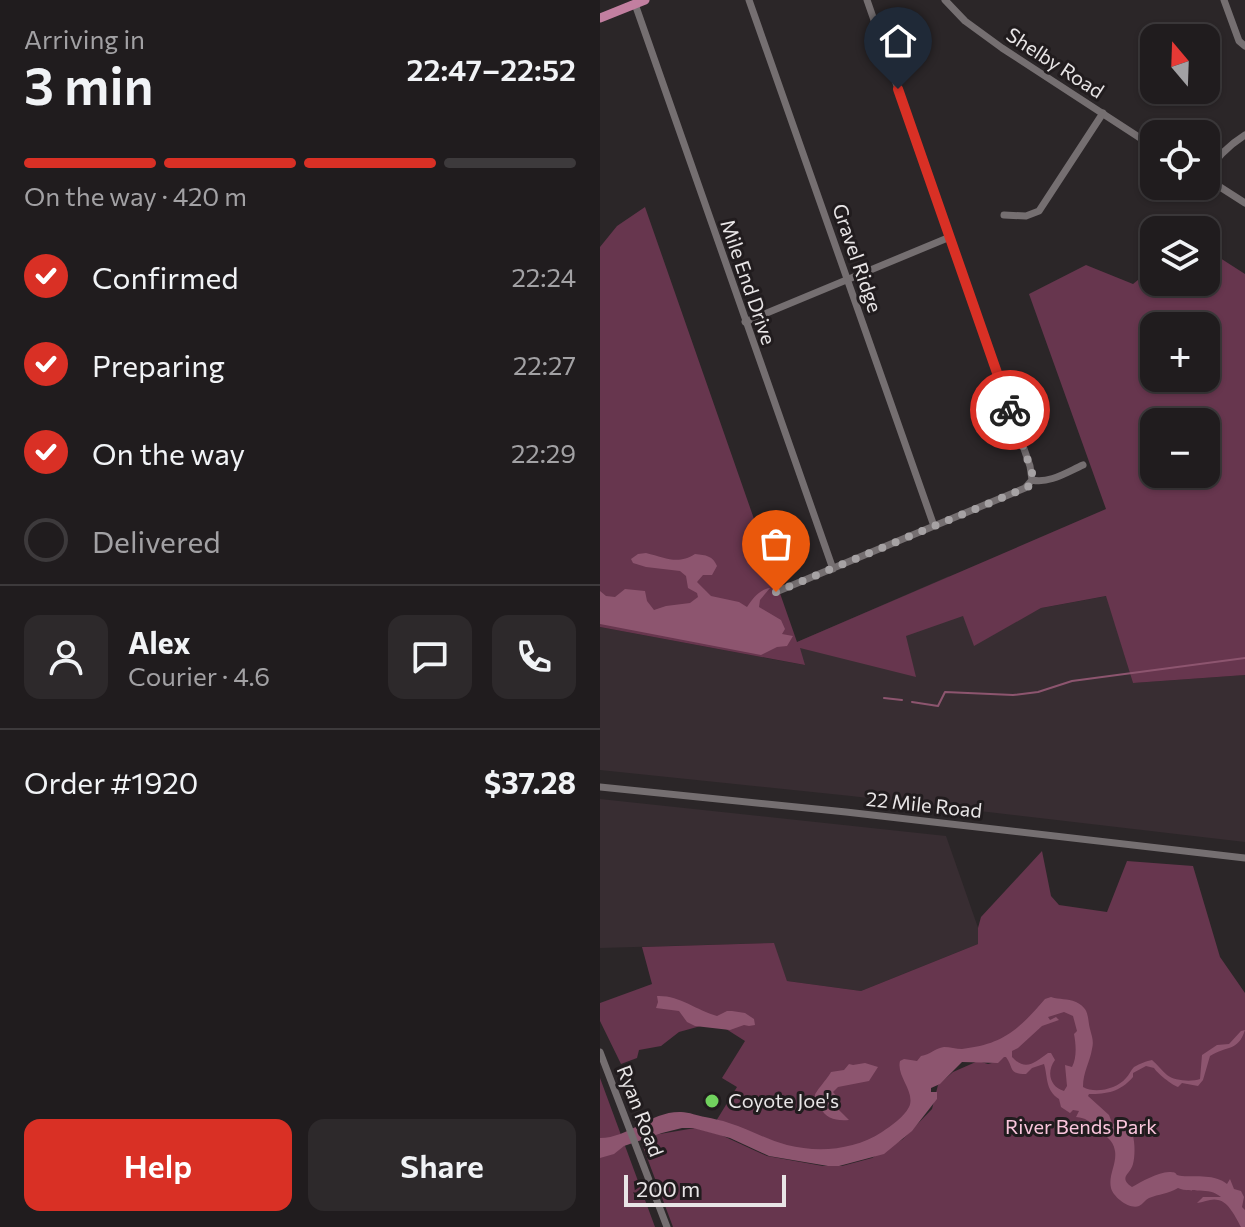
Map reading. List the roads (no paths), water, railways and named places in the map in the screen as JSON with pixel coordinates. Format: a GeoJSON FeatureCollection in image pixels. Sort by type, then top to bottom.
{"type":"FeatureCollection","features":[{"type":"Feature","properties":{"kind":"main road"},"geometry":{"type":"LineString","coordinates":[[600,18],[640,2]]}},
{"type":"Feature","properties":{"kind":"street","name":"Gravel Ridge"},"geometry":{"type":"LineString","coordinates":[[749,0],[934,526]]}},
{"type":"Feature","properties":{"kind":"street"},"geometry":{"type":"LineString","coordinates":[[776,592],[1025,488],[1032,480],[1030,466],[867,0]]}},
{"type":"Feature","properties":{"kind":"street","name":"Shelby Road"},"geometry":{"type":"LineString","coordinates":[[945,0],[965,21],[992,41],[1140,138]]}},
{"type":"Feature","properties":{"kind":"street"},"geometry":{"type":"LineString","coordinates":[[1224,0],[1238,38],[1245,46]]}},
{"type":"Feature","properties":{"kind":"street","name":"Mile End Drive"},"geometry":{"type":"LineString","coordinates":[[640,2],[745,322],[833,569]]}},
{"type":"Feature","properties":{"kind":"street"},"geometry":{"type":"LineString","coordinates":[[1004,215],[1026,216],[1039,211],[1103,113]]}},
{"type":"Feature","properties":{"kind":"street"},"geometry":{"type":"LineString","coordinates":[[1220,157],[1245,135]]}},
{"type":"Feature","properties":{"kind":"street"},"geometry":{"type":"LineString","coordinates":[[1220,186],[1245,203]]}},
{"type":"Feature","properties":{"kind":"street"},"geometry":{"type":"LineString","coordinates":[[745,322],[950,237]]}},
{"type":"Feature","properties":{"kind":"street"},"geometry":{"type":"LineString","coordinates":[[1032,480],[1050,480],[1083,465]]}},
{"type":"Feature","properties":{"kind":"street","name":"22 Mile Road"},"geometry":{"type":"LineString","coordinates":[[600,787],[1245,858]]}},
{"type":"Feature","properties":{"kind":"street","name":"Ryan Road"},"geometry":{"type":"LineString","coordinates":[[600,1052],[667,1227]]}},
{"type":"Feature","properties":{"kind":"waterway"},"geometry":{"type":"LineString","coordinates":[[912,702],[938,706],[945,692],[1013,695],[1038,692],[1072,681],[1245,658]]}},
{"type":"Feature","properties":{"kind":"waterway"},"geometry":{"type":"LineString","coordinates":[[884,698],[902,700]]}},
{"type":"Feature","properties":{"kind":"place","name":"Coyote Joe's"},"geometry":{"type":"Point","coordinates":[712,1101]}},
{"type":"Feature","properties":{"kind":"park label","name":"River Bends Park"},"geometry":{"type":"Point","coordinates":[1081,1127]}}]}
